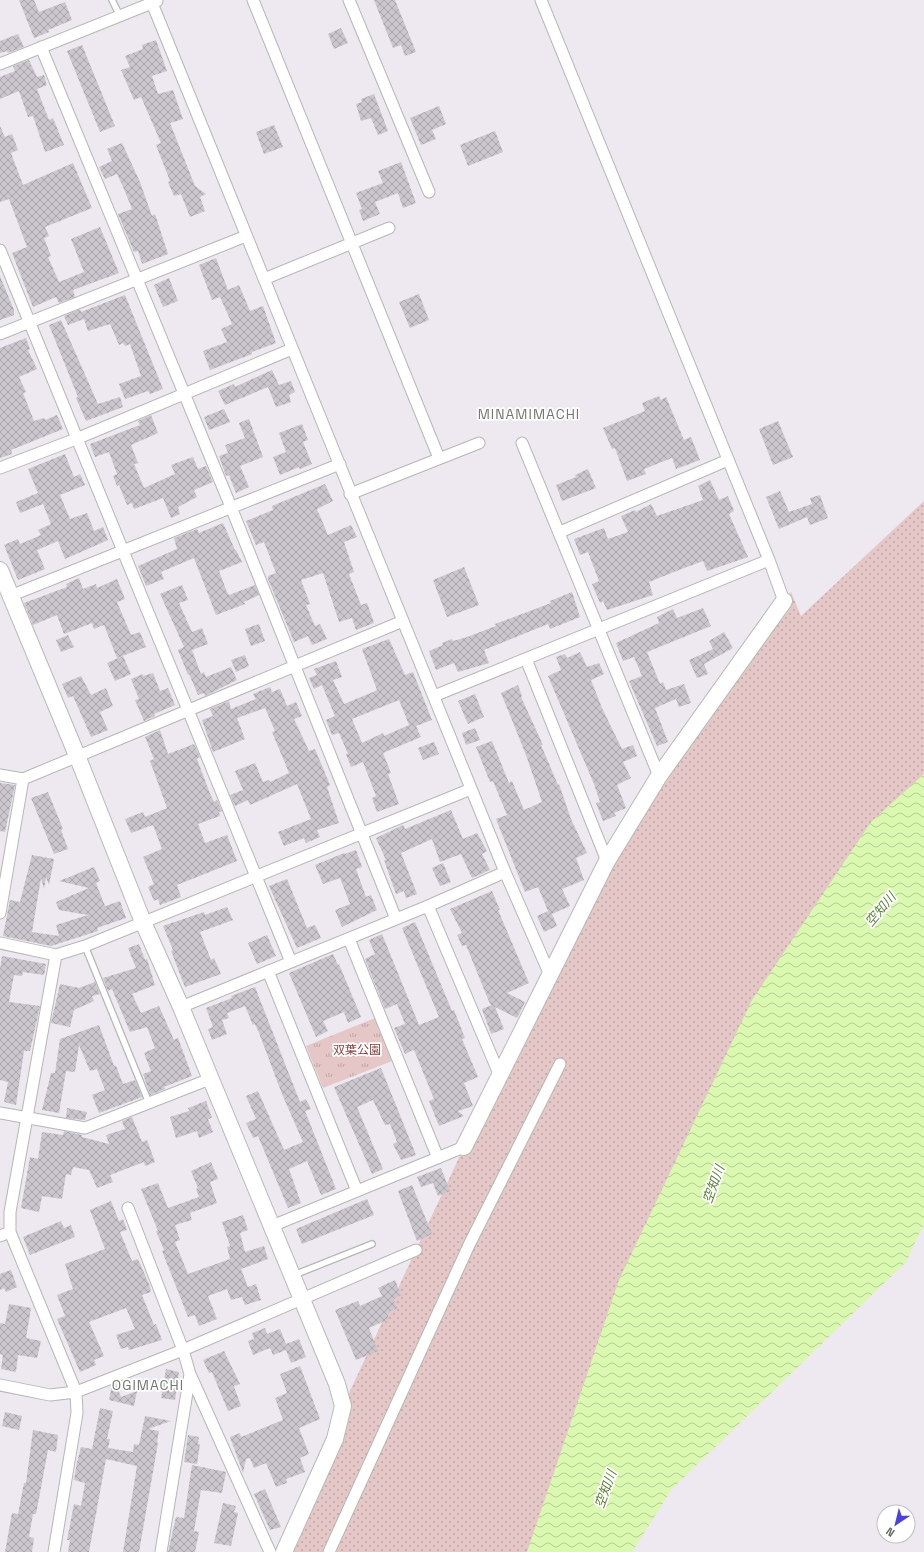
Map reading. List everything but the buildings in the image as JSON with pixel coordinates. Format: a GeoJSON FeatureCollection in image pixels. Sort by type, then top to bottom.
{"type":"FeatureCollection","features":[{"type":"Feature","properties":{"kind":"street"},"geometry":{"type":"LineString","coordinates":[[253,0],[439,458]]}},
{"type":"Feature","properties":{"kind":"street"},"geometry":{"type":"LineString","coordinates":[[349,0],[430,192]]}},
{"type":"Feature","properties":{"kind":"street"},"geometry":{"type":"LineString","coordinates":[[272,1226],[464,1147],[608,861],[659,776],[784,601],[769,560],[542,0]]}},
{"type":"Feature","properties":{"kind":"street"},"geometry":{"type":"LineString","coordinates":[[0,64],[155,2],[246,236],[340,464],[350,494],[434,696],[504,872],[550,975]]}},
{"type":"Feature","properties":{"kind":"street"},"geometry":{"type":"LineString","coordinates":[[41,47],[231,507],[396,919]]}},
{"type":"Feature","properties":{"kind":"street"},"geometry":{"type":"LineString","coordinates":[[264,279],[389,228]]}},
{"type":"Feature","properties":{"kind":"street"},"geometry":{"type":"LineString","coordinates":[[0,334],[29,321],[246,236]]}},
{"type":"Feature","properties":{"kind":"street"},"geometry":{"type":"LineString","coordinates":[[0,250],[291,962]]}},
{"type":"Feature","properties":{"kind":"street"},"geometry":{"type":"LineString","coordinates":[[0,468],[76,439],[292,349]]}},
{"type":"Feature","properties":{"kind":"street"},"geometry":{"type":"LineString","coordinates":[[350,494],[479,443]]}},
{"type":"Feature","properties":{"kind":"street"},"geometry":{"type":"LineString","coordinates":[[522,443],[560,532],[597,629],[659,776]]}},
{"type":"Feature","properties":{"kind":"street"},"geometry":{"type":"LineString","coordinates":[[560,532],[728,460]]}},
{"type":"Feature","properties":{"kind":"street"},"geometry":{"type":"LineString","coordinates":[[10,596],[340,464]]}},
{"type":"Feature","properties":{"kind":"street"},"geometry":{"type":"LineString","coordinates":[[434,696],[769,560]]}},
{"type":"Feature","properties":{"kind":"street"},"geometry":{"type":"LineString","coordinates":[[0,570],[78,758],[143,922],[181,1007],[301,1299],[338,1384],[343,1406],[335,1439],[284,1552]]}},
{"type":"Feature","properties":{"kind":"street"},"geometry":{"type":"LineString","coordinates":[[0,775],[23,779],[78,758],[403,621]]}},
{"type":"Feature","properties":{"kind":"street"},"geometry":{"type":"LineString","coordinates":[[526,659],[608,861]]}},
{"type":"Feature","properties":{"kind":"street"},"geometry":{"type":"LineString","coordinates":[[0,913],[23,779]]}},
{"type":"Feature","properties":{"kind":"street"},"geometry":{"type":"LineString","coordinates":[[0,943],[56,955],[84,946],[471,789]]}},
{"type":"Feature","properties":{"kind":"street"},"geometry":{"type":"LineString","coordinates":[[181,1007],[428,906],[504,872]]}},
{"type":"Feature","properties":{"kind":"street"},"geometry":{"type":"LineString","coordinates":[[428,906],[500,1076]]}},
{"type":"Feature","properties":{"kind":"street"},"geometry":{"type":"LineString","coordinates":[[349,939],[438,1158]]}},
{"type":"Feature","properties":{"kind":"street"},"geometry":{"type":"LineString","coordinates":[[54,1552],[77,1414],[76,1392],[5,1234],[56,955]]}},
{"type":"Feature","properties":{"kind":"street"},"geometry":{"type":"LineString","coordinates":[[268,971],[357,1191]]}},
{"type":"Feature","properties":{"kind":"street"},"geometry":{"type":"LineString","coordinates":[[329,1552],[469,1245],[560,1064]]}},
{"type":"Feature","properties":{"kind":"street"},"geometry":{"type":"LineString","coordinates":[[0,1113],[85,1128],[210,1079]]}},
{"type":"Feature","properties":{"kind":"street"},"geometry":{"type":"LineString","coordinates":[[128,1208],[183,1350],[190,1374],[270,1552]]}},
{"type":"Feature","properties":{"kind":"street"},"geometry":{"type":"LineString","coordinates":[[0,1385],[50,1394],[76,1392],[183,1350],[416,1250]]}},
{"type":"Feature","properties":{"kind":"street"},"geometry":{"type":"LineString","coordinates":[[161,1552],[190,1374]]}},
{"type":"Feature","properties":{"kind":"lane"},"geometry":{"type":"LineString","coordinates":[[112,0],[120,16]]}},
{"type":"Feature","properties":{"kind":"lane"},"geometry":{"type":"LineString","coordinates":[[84,946],[149,1103]]}},
{"type":"Feature","properties":{"kind":"lane"},"geometry":{"type":"LineString","coordinates":[[292,1276],[372,1244]]}},
{"type":"Feature","properties":{"kind":"green space"},"geometry":{"type":"Polygon","coordinates":[[[924,501],[924,780],[533,1552],[284,1552],[343,1406],[464,1147],[659,776],[791,592],[801,616],[924,501]]]}},
{"type":"Feature","properties":{"kind":"green space","name":"双葉公園"},"geometry":{"type":"Polygon","coordinates":[[[375,1018],[392,1061],[323,1088],[306,1046],[375,1018]]]}},
{"type":"Feature","properties":{"kind":"water","name":"空知川"},"geometry":{"type":"Polygon","coordinates":[[[924,774],[924,1224],[906,1262],[672,1489],[632,1552],[527,1552],[619,1280],[752,1000],[871,822],[924,774]]]}},
{"type":"Feature","properties":{"kind":"district","name":"MINAMIMACHI"},"geometry":{"type":"Point","coordinates":[529,414]}},
{"type":"Feature","properties":{"kind":"district","name":"OGIMACHI"},"geometry":{"type":"Point","coordinates":[148,1385]}}]}
